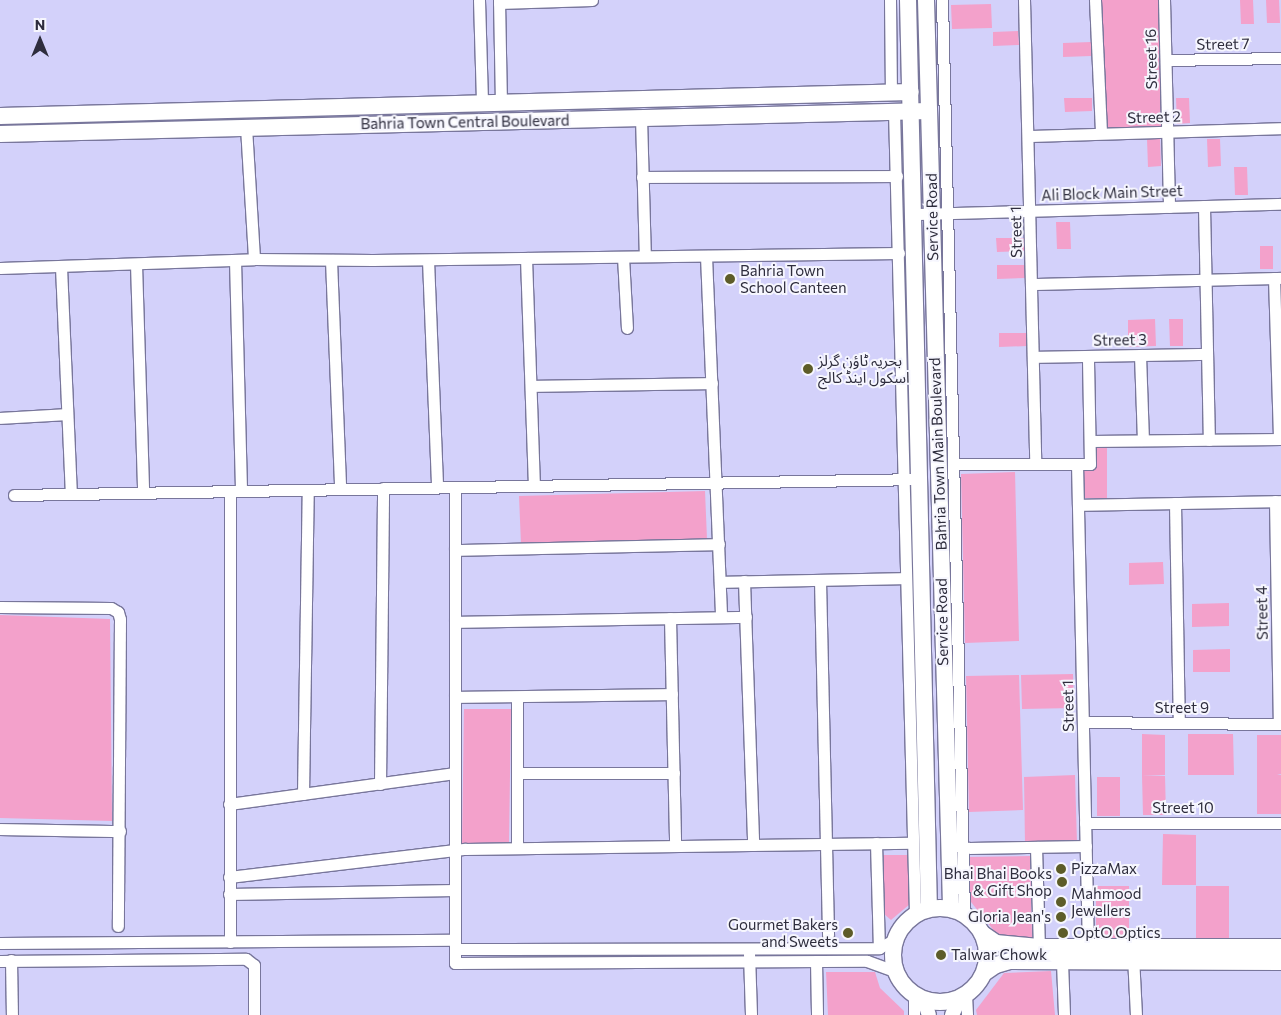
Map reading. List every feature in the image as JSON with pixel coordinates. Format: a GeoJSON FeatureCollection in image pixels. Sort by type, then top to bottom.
{"type":"FeatureCollection","features":[{"type":"Feature","properties":{"kind":"main road","name":"Bahria Town Main Boulevard"},"geometry":{"type":"LineString","coordinates":[[908,0],[920,479],[922,912]]}},
{"type":"Feature","properties":{"kind":"main road","name":"Bahria Town Main Boulevard"},"geometry":{"type":"LineString","coordinates":[[926,0],[930,129],[939,213],[949,469],[957,911]]}},
{"type":"Feature","properties":{"kind":"main road","name":"Bahria Town Central Boulevard"},"geometry":{"type":"LineString","coordinates":[[0,116],[911,92]]}},
{"type":"Feature","properties":{"kind":"main road"},"geometry":{"type":"LineString","coordinates":[[836,94],[840,98],[895,98],[912,111],[930,129]]}},
{"type":"Feature","properties":{"kind":"main road","name":"Bahria Town Central Boulevard"},"geometry":{"type":"LineString","coordinates":[[0,134],[894,110],[929,111]]}},
{"type":"Feature","properties":{"kind":"main road"},"geometry":{"type":"LineString","coordinates":[[1281,947],[1133,954],[1062,962],[1003,962],[984,973],[963,997],[942,1002],[922,1003],[895,971],[892,955],[895,939],[922,912],[957,911],[996,943],[1038,947],[1088,947],[1133,954],[1281,962]]}},
{"type":"Feature","properties":{"kind":"main road"},"geometry":{"type":"LineString","coordinates":[[983,934],[988,953],[984,973]]}},
{"type":"Feature","properties":{"kind":"street"},"geometry":{"type":"LineString","coordinates":[[479,0],[482,102]]}},
{"type":"Feature","properties":{"kind":"street"},"geometry":{"type":"LineString","coordinates":[[501,102],[499,2],[592,0]]}},
{"type":"Feature","properties":{"kind":"street"},"geometry":{"type":"LineString","coordinates":[[890,0],[891,93]]}},
{"type":"Feature","properties":{"kind":"street","name":"Service Road"},"geometry":{"type":"LineString","coordinates":[[939,213],[942,0]]}},
{"type":"Feature","properties":{"kind":"street","name":"Street 1"},"geometry":{"type":"LineString","coordinates":[[1024,0],[1035,464]]}},
{"type":"Feature","properties":{"kind":"street"},"geometry":{"type":"LineString","coordinates":[[1095,0],[1101,134]]}},
{"type":"Feature","properties":{"kind":"street","name":"Street 16"},"geometry":{"type":"LineString","coordinates":[[1164,0],[1169,207]]}},
{"type":"Feature","properties":{"kind":"street","name":"Street 7"},"geometry":{"type":"LineString","coordinates":[[1166,60],[1281,58]]}},
{"type":"Feature","properties":{"kind":"street"},"geometry":{"type":"LineString","coordinates":[[894,110],[912,843],[922,912]]}},
{"type":"Feature","properties":{"kind":"street"},"geometry":{"type":"LineString","coordinates":[[640,117],[645,256]]}},
{"type":"Feature","properties":{"kind":"street"},"geometry":{"type":"LineString","coordinates":[[246,128],[254,259]]}},
{"type":"Feature","properties":{"kind":"street","name":"Street 2"},"geometry":{"type":"LineString","coordinates":[[1028,136],[1281,128]]}},
{"type":"Feature","properties":{"kind":"street"},"geometry":{"type":"LineString","coordinates":[[642,177],[897,176]]}},
{"type":"Feature","properties":{"kind":"street","name":"Ali Block Main Street"},"geometry":{"type":"LineString","coordinates":[[914,214],[1281,204]]}},
{"type":"Feature","properties":{"kind":"street"},"geometry":{"type":"LineString","coordinates":[[1204,206],[1209,440]]}},
{"type":"Feature","properties":{"kind":"street"},"geometry":{"type":"LineString","coordinates":[[0,268],[254,259],[428,260],[899,253]]}},
{"type":"Feature","properties":{"kind":"street"},"geometry":{"type":"LineString","coordinates":[[706,256],[721,617]]}},
{"type":"Feature","properties":{"kind":"street"},"geometry":{"type":"LineString","coordinates":[[622,257],[627,328]]}},
{"type":"Feature","properties":{"kind":"street"},"geometry":{"type":"LineString","coordinates":[[526,258],[534,486]]}},
{"type":"Feature","properties":{"kind":"street"},"geometry":{"type":"LineString","coordinates":[[230,942],[229,877],[235,491],[235,260]]}},
{"type":"Feature","properties":{"kind":"street"},"geometry":{"type":"LineString","coordinates":[[331,260],[340,489]]}},
{"type":"Feature","properties":{"kind":"street"},"geometry":{"type":"LineString","coordinates":[[428,260],[437,487]]}},
{"type":"Feature","properties":{"kind":"street"},"geometry":{"type":"LineString","coordinates":[[136,264],[143,493]]}},
{"type":"Feature","properties":{"kind":"street"},"geometry":{"type":"LineString","coordinates":[[61,267],[71,494]]}},
{"type":"Feature","properties":{"kind":"street"},"geometry":{"type":"LineString","coordinates":[[1032,284],[1278,278],[1280,439],[1091,441]]}},
{"type":"Feature","properties":{"kind":"street","name":"Street 3"},"geometry":{"type":"LineString","coordinates":[[1033,357],[1207,354]]}},
{"type":"Feature","properties":{"kind":"street"},"geometry":{"type":"LineString","coordinates":[[1140,355],[1144,440]]}},
{"type":"Feature","properties":{"kind":"street"},"geometry":{"type":"LineString","coordinates":[[949,469],[1035,464],[1090,464],[1088,356]]}},
{"type":"Feature","properties":{"kind":"street"},"geometry":{"type":"LineString","coordinates":[[531,386],[712,383]]}},
{"type":"Feature","properties":{"kind":"street"},"geometry":{"type":"LineString","coordinates":[[0,418],[67,414]]}},
{"type":"Feature","properties":{"kind":"street","name":"Street 1"},"geometry":{"type":"LineString","coordinates":[[1077,464],[1088,947]]}},
{"type":"Feature","properties":{"kind":"street","name":"Service Road"},"geometry":{"type":"LineString","coordinates":[[949,469],[962,848],[957,911]]}},
{"type":"Feature","properties":{"kind":"street"},"geometry":{"type":"LineString","coordinates":[[14,495],[716,481],[920,479]]}},
{"type":"Feature","properties":{"kind":"street"},"geometry":{"type":"LineString","coordinates":[[455,487],[455,963],[876,962],[895,971]]}},
{"type":"Feature","properties":{"kind":"street"},"geometry":{"type":"LineString","coordinates":[[380,784],[383,488]]}},
{"type":"Feature","properties":{"kind":"street"},"geometry":{"type":"LineString","coordinates":[[303,794],[308,490]]}},
{"type":"Feature","properties":{"kind":"street"},"geometry":{"type":"LineString","coordinates":[[1078,505],[1278,501]]}},
{"type":"Feature","properties":{"kind":"street","name":"Street 4"},"geometry":{"type":"LineString","coordinates":[[1278,501],[1280,724]]}},
{"type":"Feature","properties":{"kind":"street"},"geometry":{"type":"LineString","coordinates":[[1175,503],[1179,723]]}},
{"type":"Feature","properties":{"kind":"street"},"geometry":{"type":"LineString","coordinates":[[455,550],[719,544]]}},
{"type":"Feature","properties":{"kind":"street"},"geometry":{"type":"LineString","coordinates":[[720,582],[905,578]]}},
{"type":"Feature","properties":{"kind":"street"},"geometry":{"type":"LineString","coordinates":[[820,580],[828,844],[828,935]]}},
{"type":"Feature","properties":{"kind":"street"},"geometry":{"type":"LineString","coordinates":[[744,581],[753,845]]}},
{"type":"Feature","properties":{"kind":"street"},"geometry":{"type":"LineString","coordinates":[[0,607],[102,608],[118,612],[121,627],[118,926]]}},
{"type":"Feature","properties":{"kind":"street"},"geometry":{"type":"LineString","coordinates":[[455,622],[746,617]]}},
{"type":"Feature","properties":{"kind":"street"},"geometry":{"type":"LineString","coordinates":[[670,618],[675,846]]}},
{"type":"Feature","properties":{"kind":"street"},"geometry":{"type":"LineString","coordinates":[[455,698],[672,694]]}},
{"type":"Feature","properties":{"kind":"street"},"geometry":{"type":"LineString","coordinates":[[517,696],[517,848]]}},
{"type":"Feature","properties":{"kind":"street","name":"Street 9"},"geometry":{"type":"LineString","coordinates":[[1083,722],[1280,724]]}},
{"type":"Feature","properties":{"kind":"street"},"geometry":{"type":"LineString","coordinates":[[230,804],[455,773]]}},
{"type":"Feature","properties":{"kind":"street"},"geometry":{"type":"LineString","coordinates":[[517,773],[674,773]]}},
{"type":"Feature","properties":{"kind":"street","name":"Street 10"},"geometry":{"type":"LineString","coordinates":[[1085,823],[1281,824]]}},
{"type":"Feature","properties":{"kind":"street"},"geometry":{"type":"LineString","coordinates":[[0,829],[120,831]]}},
{"type":"Feature","properties":{"kind":"street"},"geometry":{"type":"LineString","coordinates":[[876,843],[879,948]]}},
{"type":"Feature","properties":{"kind":"street"},"geometry":{"type":"LineString","coordinates":[[229,877],[455,850],[912,843]]}},
{"type":"Feature","properties":{"kind":"street"},"geometry":{"type":"LineString","coordinates":[[962,848],[1086,846]]}},
{"type":"Feature","properties":{"kind":"street"},"geometry":{"type":"LineString","coordinates":[[1036,847],[1038,947]]}},
{"type":"Feature","properties":{"kind":"street"},"geometry":{"type":"LineString","coordinates":[[229,894],[455,890]]}},
{"type":"Feature","properties":{"kind":"street"},"geometry":{"type":"LineString","coordinates":[[0,943],[230,942],[749,949],[879,948],[895,939]]}},
{"type":"Feature","properties":{"kind":"street"},"geometry":{"type":"LineString","coordinates":[[749,949],[751,1015]]}},
{"type":"Feature","properties":{"kind":"street"},"geometry":{"type":"LineString","coordinates":[[1133,954],[1136,1015]]}},
{"type":"Feature","properties":{"kind":"street"},"geometry":{"type":"LineString","coordinates":[[12,1015],[6,960],[246,959],[254,965],[254,1015]]}},
{"type":"Feature","properties":{"kind":"street"},"geometry":{"type":"LineString","coordinates":[[816,961],[818,1015]]}},
{"type":"Feature","properties":{"kind":"street"},"geometry":{"type":"LineString","coordinates":[[1062,962],[1064,1015]]}},
{"type":"Feature","properties":{"kind":"street"},"geometry":{"type":"LineString","coordinates":[[952,1015],[963,997]]}},
{"type":"Feature","properties":{"kind":"street"},"geometry":{"type":"LineString","coordinates":[[963,997],[967,1015]]}},
{"type":"Feature","properties":{"kind":"street"},"geometry":{"type":"LineString","coordinates":[[914,1015],[922,1003]]}},
{"type":"Feature","properties":{"kind":"shaded area"},"geometry":{"type":"Polygon","coordinates":[[[1099,0],[1161,0],[1163,126],[1104,128],[1099,0]]]}},
{"type":"Feature","properties":{"kind":"shaded area"},"geometry":{"type":"Polygon","coordinates":[[[1240,0],[1253,0],[1254,24],[1241,24],[1240,0]]]}},
{"type":"Feature","properties":{"kind":"shaded area"},"geometry":{"type":"Polygon","coordinates":[[[1266,0],[1279,0],[1280,23],[1267,23],[1266,0]]]}},
{"type":"Feature","properties":{"kind":"shaded area"},"geometry":{"type":"Polygon","coordinates":[[[991,4],[992,28],[952,29],[951,5],[991,4]]]}},
{"type":"Feature","properties":{"kind":"shaded area"},"geometry":{"type":"Polygon","coordinates":[[[1018,31],[1019,45],[993,46],[993,32],[1018,31]]]}},
{"type":"Feature","properties":{"kind":"shaded area"},"geometry":{"type":"Polygon","coordinates":[[[1091,42],[1091,56],[1063,57],[1063,43],[1091,42]]]}},
{"type":"Feature","properties":{"kind":"shaded area"},"geometry":{"type":"Polygon","coordinates":[[[1064,98],[1092,98],[1092,111],[1065,112],[1064,98]]]}},
{"type":"Feature","properties":{"kind":"shaded area"},"geometry":{"type":"Polygon","coordinates":[[[1176,98],[1189,98],[1190,123],[1177,124],[1176,98]]]}},
{"type":"Feature","properties":{"kind":"shaded area"},"geometry":{"type":"Polygon","coordinates":[[[1147,139],[1160,139],[1161,166],[1148,167],[1147,139]]]}},
{"type":"Feature","properties":{"kind":"shaded area"},"geometry":{"type":"Polygon","coordinates":[[[1207,139],[1220,139],[1221,166],[1208,167],[1207,139]]]}},
{"type":"Feature","properties":{"kind":"shaded area"},"geometry":{"type":"Polygon","coordinates":[[[1234,167],[1247,167],[1248,195],[1235,195],[1234,167]]]}},
{"type":"Feature","properties":{"kind":"shaded area"},"geometry":{"type":"Polygon","coordinates":[[[1056,222],[1070,222],[1071,249],[1057,249],[1056,222]]]}},
{"type":"Feature","properties":{"kind":"shaded area"},"geometry":{"type":"Polygon","coordinates":[[[996,238],[1024,238],[1024,251],[997,252],[996,238]]]}},
{"type":"Feature","properties":{"kind":"shaded area"},"geometry":{"type":"Polygon","coordinates":[[[1260,246],[1273,246],[1273,269],[1260,269],[1260,246]]]}},
{"type":"Feature","properties":{"kind":"shaded area"},"geometry":{"type":"Polygon","coordinates":[[[997,265],[1025,265],[1025,278],[997,279],[997,265]]]}},
{"type":"Feature","properties":{"kind":"shaded area"},"geometry":{"type":"Polygon","coordinates":[[[1155,319],[1156,346],[1128,347],[1128,320],[1155,319]]]}},
{"type":"Feature","properties":{"kind":"shaded area"},"geometry":{"type":"Polygon","coordinates":[[[1169,319],[1183,319],[1183,346],[1170,346],[1169,319]]]}},
{"type":"Feature","properties":{"kind":"shaded area"},"geometry":{"type":"Polygon","coordinates":[[[999,333],[1026,333],[1027,346],[999,347],[999,333]]]}},
{"type":"Feature","properties":{"kind":"shaded area"},"geometry":{"type":"Polygon","coordinates":[[[1094,447],[1107,447],[1107,498],[1084,498],[1084,470],[1095,470],[1094,447]]]}},
{"type":"Feature","properties":{"kind":"shaded area"},"geometry":{"type":"Polygon","coordinates":[[[1015,472],[1019,641],[965,643],[961,474],[1015,472]]]}},
{"type":"Feature","properties":{"kind":"shaded area"},"geometry":{"type":"Polygon","coordinates":[[[705,491],[707,539],[521,544],[519,496],[705,491]]]}},
{"type":"Feature","properties":{"kind":"shaded area"},"geometry":{"type":"Polygon","coordinates":[[[1163,562],[1164,584],[1129,585],[1129,563],[1163,562]]]}},
{"type":"Feature","properties":{"kind":"shaded area"},"geometry":{"type":"Polygon","coordinates":[[[1229,603],[1229,626],[1192,627],[1192,604],[1229,603]]]}},
{"type":"Feature","properties":{"kind":"shaded area"},"geometry":{"type":"Polygon","coordinates":[[[0,615],[110,619],[112,821],[0,818],[0,615]]]}},
{"type":"Feature","properties":{"kind":"shaded area"},"geometry":{"type":"Polygon","coordinates":[[[1230,649],[1230,672],[1193,672],[1193,650],[1230,649]]]}},
{"type":"Feature","properties":{"kind":"shaded area"},"geometry":{"type":"Polygon","coordinates":[[[1073,674],[1074,708],[1022,709],[1021,675],[1073,674]]]}},
{"type":"Feature","properties":{"kind":"shaded area"},"geometry":{"type":"Polygon","coordinates":[[[1019,675],[1023,810],[969,812],[966,676],[1019,675]]]}},
{"type":"Feature","properties":{"kind":"shaded area"},"geometry":{"type":"Polygon","coordinates":[[[464,709],[511,709],[509,843],[462,845],[464,709]]]}},
{"type":"Feature","properties":{"kind":"shaded area"},"geometry":{"type":"Polygon","coordinates":[[[1142,734],[1165,735],[1165,775],[1142,776],[1142,734]]]}},
{"type":"Feature","properties":{"kind":"shaded area"},"geometry":{"type":"Polygon","coordinates":[[[1188,734],[1233,734],[1234,775],[1188,775],[1188,734]]]}},
{"type":"Feature","properties":{"kind":"shaded area"},"geometry":{"type":"Polygon","coordinates":[[[1257,735],[1281,735],[1281,774],[1277,775],[1281,775],[1281,814],[1257,814],[1257,735]]]}},
{"type":"Feature","properties":{"kind":"shaded area"},"geometry":{"type":"Polygon","coordinates":[[[1075,775],[1077,843],[1025,844],[1024,777],[1075,775]]]}},
{"type":"Feature","properties":{"kind":"shaded area"},"geometry":{"type":"Polygon","coordinates":[[[1142,776],[1165,776],[1166,815],[1143,815],[1142,776]]]}},
{"type":"Feature","properties":{"kind":"shaded area"},"geometry":{"type":"Polygon","coordinates":[[[1097,777],[1120,777],[1120,816],[1097,816],[1097,777]]]}},
{"type":"Feature","properties":{"kind":"shaded area"},"geometry":{"type":"Polygon","coordinates":[[[1163,834],[1196,835],[1196,885],[1162,885],[1163,834]]]}},
{"type":"Feature","properties":{"kind":"shaded area"},"geometry":{"type":"Polygon","coordinates":[[[882,855],[909,855],[910,904],[891,920],[884,914],[882,855]]]}},
{"type":"Feature","properties":{"kind":"shaded area"},"geometry":{"type":"Polygon","coordinates":[[[1030,856],[1032,937],[999,937],[967,897],[966,857],[1030,856]]]}},
{"type":"Feature","properties":{"kind":"shaded area"},"geometry":{"type":"Polygon","coordinates":[[[1096,886],[1129,886],[1129,940],[1096,940],[1096,886]]]}},
{"type":"Feature","properties":{"kind":"shaded area"},"geometry":{"type":"Polygon","coordinates":[[[1196,886],[1229,886],[1229,940],[1196,940],[1196,886]]]}},
{"type":"Feature","properties":{"kind":"shaded area"},"geometry":{"type":"Polygon","coordinates":[[[1051,971],[1055,1015],[977,1015],[976,1010],[1004,973],[1051,971]]]}},
{"type":"Feature","properties":{"kind":"shaded area"},"geometry":{"type":"Polygon","coordinates":[[[826,972],[875,972],[880,988],[904,1011],[904,1015],[828,1015],[826,972]]]}},
{"type":"Feature","properties":{"kind":"place","name":"Bahria Town School Canteen"},"geometry":{"type":"Point","coordinates":[730,279]}},
{"type":"Feature","properties":{"kind":"place","name":"بحریہ ٹاؤن گرلز اسکول اینڈ کالج"},"geometry":{"type":"Point","coordinates":[808,369]}},
{"type":"Feature","properties":{"kind":"place","name":"PizzaMax"},"geometry":{"type":"Point","coordinates":[1061,869]}},
{"type":"Feature","properties":{"kind":"place","name":"Bhai Bhai Books & Gift Shop"},"geometry":{"type":"Point","coordinates":[1062,882]}},
{"type":"Feature","properties":{"kind":"place","name":"Mahmood Jewellers"},"geometry":{"type":"Point","coordinates":[1061,902]}},
{"type":"Feature","properties":{"kind":"place","name":"Gloria Jean's"},"geometry":{"type":"Point","coordinates":[1061,917]}},
{"type":"Feature","properties":{"kind":"place","name":"Gourmet Bakers and Sweets"},"geometry":{"type":"Point","coordinates":[848,933]}},
{"type":"Feature","properties":{"kind":"place","name":"OptO Optics"},"geometry":{"type":"Point","coordinates":[1063,933]}},
{"type":"Feature","properties":{"kind":"place","name":"Talwar Chowk"},"geometry":{"type":"Point","coordinates":[941,955]}}]}
